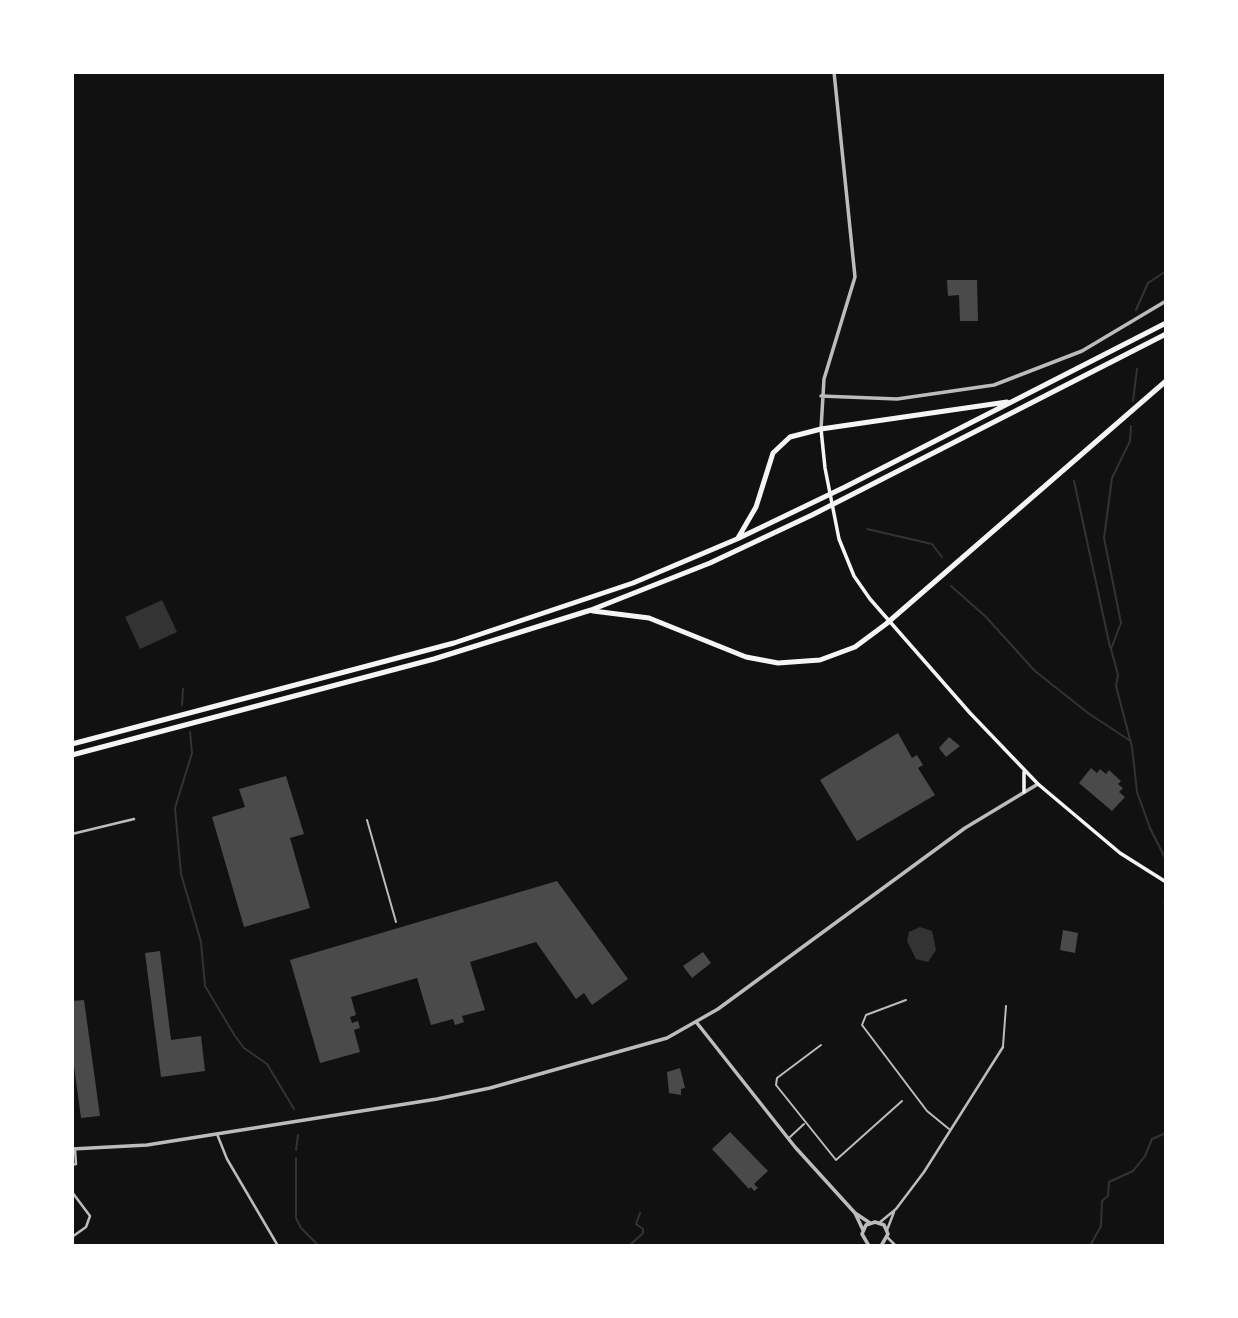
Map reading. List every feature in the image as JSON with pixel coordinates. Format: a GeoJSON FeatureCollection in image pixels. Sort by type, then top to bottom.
{"type":"FeatureCollection","features":[{"type":"Feature","properties":{"kind":"highway"},"geometry":{"type":"LineString","coordinates":[[72,744],[503,628],[633,583],[809,505],[1166,323]]}},
{"type":"Feature","properties":{"kind":"highway"},"geometry":{"type":"LineString","coordinates":[[72,755],[434,659],[591,610],[710,563],[812,515],[1166,334]]}},
{"type":"Feature","properties":{"kind":"highway"},"geometry":{"type":"LineString","coordinates":[[591,610],[649,618],[746,657],[778,663],[831,656],[855,647],[889,622],[1166,381]]}},
{"type":"Feature","properties":{"kind":"highway"},"geometry":{"type":"LineString","coordinates":[[737,539],[756,507],[773,453],[790,437],[821,429],[1011,402]]}},
{"type":"Feature","properties":{"kind":"main road"},"geometry":{"type":"LineString","coordinates":[[821,429],[833,517],[845,557],[870,599],[1038,784],[1120,853],[1166,882]]}},
{"type":"Feature","properties":{"kind":"main road"},"geometry":{"type":"LineString","coordinates":[[1024,770],[1024,792]]}},
{"type":"Feature","properties":{"kind":"street"},"geometry":{"type":"LineString","coordinates":[[821,429],[821,396],[855,277],[834,72]]}},
{"type":"Feature","properties":{"kind":"street"},"geometry":{"type":"LineString","coordinates":[[821,396],[897,399],[994,385],[1082,351],[1166,301]]}},
{"type":"Feature","properties":{"kind":"street"},"geometry":{"type":"LineString","coordinates":[[72,1165],[76,1164],[73,1149],[130,1148],[477,1091],[667,1038],[697,1023],[943,844],[1038,784]]}},
{"type":"Feature","properties":{"kind":"street"},"geometry":{"type":"LineString","coordinates":[[72,834],[134,819]]}},
{"type":"Feature","properties":{"kind":"street"},"geometry":{"type":"LineString","coordinates":[[367,820],[396,922]]}},
{"type":"Feature","properties":{"kind":"street"},"geometry":{"type":"LineString","coordinates":[[906,1000],[866,1015],[862,1025],[927,1111],[950,1129]]}},
{"type":"Feature","properties":{"kind":"street"},"geometry":{"type":"LineString","coordinates":[[896,1246],[888,1238],[887,1230],[896,1209],[947,1140],[950,1129],[1003,1047],[1006,1006]]}},
{"type":"Feature","properties":{"kind":"street"},"geometry":{"type":"LineString","coordinates":[[697,1023],[788,1139],[855,1213],[870,1223],[879,1223],[896,1209]]}},
{"type":"Feature","properties":{"kind":"street"},"geometry":{"type":"LineString","coordinates":[[821,1045],[776,1080],[776,1088],[836,1160],[902,1101]]}},
{"type":"Feature","properties":{"kind":"street"},"geometry":{"type":"LineString","coordinates":[[788,1139],[804,1124]]}},
{"type":"Feature","properties":{"kind":"street"},"geometry":{"type":"LineString","coordinates":[[216,1134],[223,1152],[278,1246]]}},
{"type":"Feature","properties":{"kind":"street"},"geometry":{"type":"LineString","coordinates":[[72,1192],[90,1216],[86,1227],[72,1237]]}},
{"type":"Feature","properties":{"kind":"street"},"geometry":{"type":"LineString","coordinates":[[855,1213],[863,1230],[865,1245]]}},
{"type":"Feature","properties":{"kind":"street"},"geometry":{"type":"LineString","coordinates":[[863,1230],[870,1223]]}},
{"type":"Feature","properties":{"kind":"street"},"geometry":{"type":"LineString","coordinates":[[879,1223],[887,1230]]}},
{"type":"Feature","properties":{"kind":"street"},"geometry":{"type":"LineString","coordinates":[[883,1246],[888,1238]]}},
{"type":"Feature","properties":{"kind":"shaded area"},"geometry":{"type":"Polygon","coordinates":[[[162,600],[177,632],[140,649],[125,617],[162,600]]]}},
{"type":"Feature","properties":{"kind":"shaded area"},"geometry":{"type":"Polygon","coordinates":[[[920,927],[932,931],[936,950],[928,962],[916,959],[907,941],[909,932],[920,927]]]}},
{"type":"Feature","properties":{"kind":"building"},"geometry":{"type":"Polygon","coordinates":[[[947,280],[977,280],[978,321],[960,321],[959,295],[948,296],[947,280]]]}},
{"type":"Feature","properties":{"kind":"building"},"geometry":{"type":"Polygon","coordinates":[[[898,733],[912,758],[917,755],[923,765],[918,768],[935,795],[857,841],[820,780],[898,733]]]}},
{"type":"Feature","properties":{"kind":"building"},"geometry":{"type":"Polygon","coordinates":[[[949,737],[960,746],[946,757],[939,748],[949,737]]]}},
{"type":"Feature","properties":{"kind":"building"},"geometry":{"type":"Polygon","coordinates":[[[1091,768],[1097,773],[1100,769],[1106,774],[1109,770],[1121,781],[1118,784],[1123,788],[1119,792],[1125,797],[1112,811],[1079,783],[1091,768]]]}},
{"type":"Feature","properties":{"kind":"building"},"geometry":{"type":"Polygon","coordinates":[[[286,776],[304,834],[290,838],[310,908],[244,927],[212,817],[245,807],[239,789],[286,776]]]}},
{"type":"Feature","properties":{"kind":"building"},"geometry":{"type":"Polygon","coordinates":[[[557,881],[628,979],[592,1005],[584,993],[576,999],[536,942],[470,962],[485,1010],[462,1016],[464,1022],[455,1025],[453,1019],[431,1025],[417,978],[351,997],[356,1015],[350,1017],[352,1023],[358,1021],[360,1028],[354,1030],[360,1052],[320,1063],[290,960],[557,881]]]}},
{"type":"Feature","properties":{"kind":"building"},"geometry":{"type":"Polygon","coordinates":[[[1063,930],[1078,933],[1075,953],[1060,950],[1063,930]]]}},
{"type":"Feature","properties":{"kind":"building"},"geometry":{"type":"Polygon","coordinates":[[[160,951],[171,1040],[201,1036],[205,1071],[161,1077],[145,953],[160,951]]]}},
{"type":"Feature","properties":{"kind":"building"},"geometry":{"type":"Polygon","coordinates":[[[703,952],[711,963],[692,978],[683,966],[703,952]]]}},
{"type":"Feature","properties":{"kind":"building"},"geometry":{"type":"Polygon","coordinates":[[[84,1000],[100,1116],[81,1118],[72,1051],[72,1001],[84,1000]]]}},
{"type":"Feature","properties":{"kind":"building"},"geometry":{"type":"Polygon","coordinates":[[[680,1068],[685,1088],[681,1089],[681,1095],[669,1093],[667,1072],[680,1068]]]}},
{"type":"Feature","properties":{"kind":"building"},"geometry":{"type":"Polygon","coordinates":[[[730,1132],[768,1171],[754,1184],[758,1188],[754,1191],[751,1187],[749,1189],[712,1149],[730,1132]]]}},
{"type":"Feature","properties":{"kind":"waterway"},"geometry":{"type":"LineString","coordinates":[[1136,310],[1148,283],[1166,271]]}},
{"type":"Feature","properties":{"kind":"waterway"},"geometry":{"type":"LineString","coordinates":[[1133,401],[1137,369]]}},
{"type":"Feature","properties":{"kind":"waterway"},"geometry":{"type":"LineString","coordinates":[[1131,426],[1130,441],[1112,478],[1104,538],[1121,623],[1111,649],[1118,675],[1116,686],[1132,747],[1137,792],[1150,828],[1166,860]]}},
{"type":"Feature","properties":{"kind":"waterway"},"geometry":{"type":"LineString","coordinates":[[1074,481],[1110,647]]}},
{"type":"Feature","properties":{"kind":"waterway"},"geometry":{"type":"LineString","coordinates":[[867,529],[932,544],[942,557]]}},
{"type":"Feature","properties":{"kind":"waterway"},"geometry":{"type":"LineString","coordinates":[[951,586],[985,616],[1035,671],[1088,713],[1129,740]]}},
{"type":"Feature","properties":{"kind":"waterway"},"geometry":{"type":"LineString","coordinates":[[182,705],[183,689]]}},
{"type":"Feature","properties":{"kind":"waterway"},"geometry":{"type":"LineString","coordinates":[[190,732],[192,753],[175,808],[181,874],[201,942],[205,986],[235,1036],[244,1048],[267,1064],[294,1109]]}},
{"type":"Feature","properties":{"kind":"waterway"},"geometry":{"type":"LineString","coordinates":[[1090,1246],[1101,1226],[1102,1201],[1108,1196],[1109,1182],[1133,1171],[1145,1156],[1152,1139],[1166,1133]]}},
{"type":"Feature","properties":{"kind":"waterway"},"geometry":{"type":"LineString","coordinates":[[296,1150],[298,1135]]}},
{"type":"Feature","properties":{"kind":"waterway"},"geometry":{"type":"LineString","coordinates":[[296,1158],[296,1218],[301,1228],[319,1246]]}},
{"type":"Feature","properties":{"kind":"waterway"},"geometry":{"type":"LineString","coordinates":[[629,1246],[643,1233],[643,1229],[636,1224],[640,1213]]}}]}
